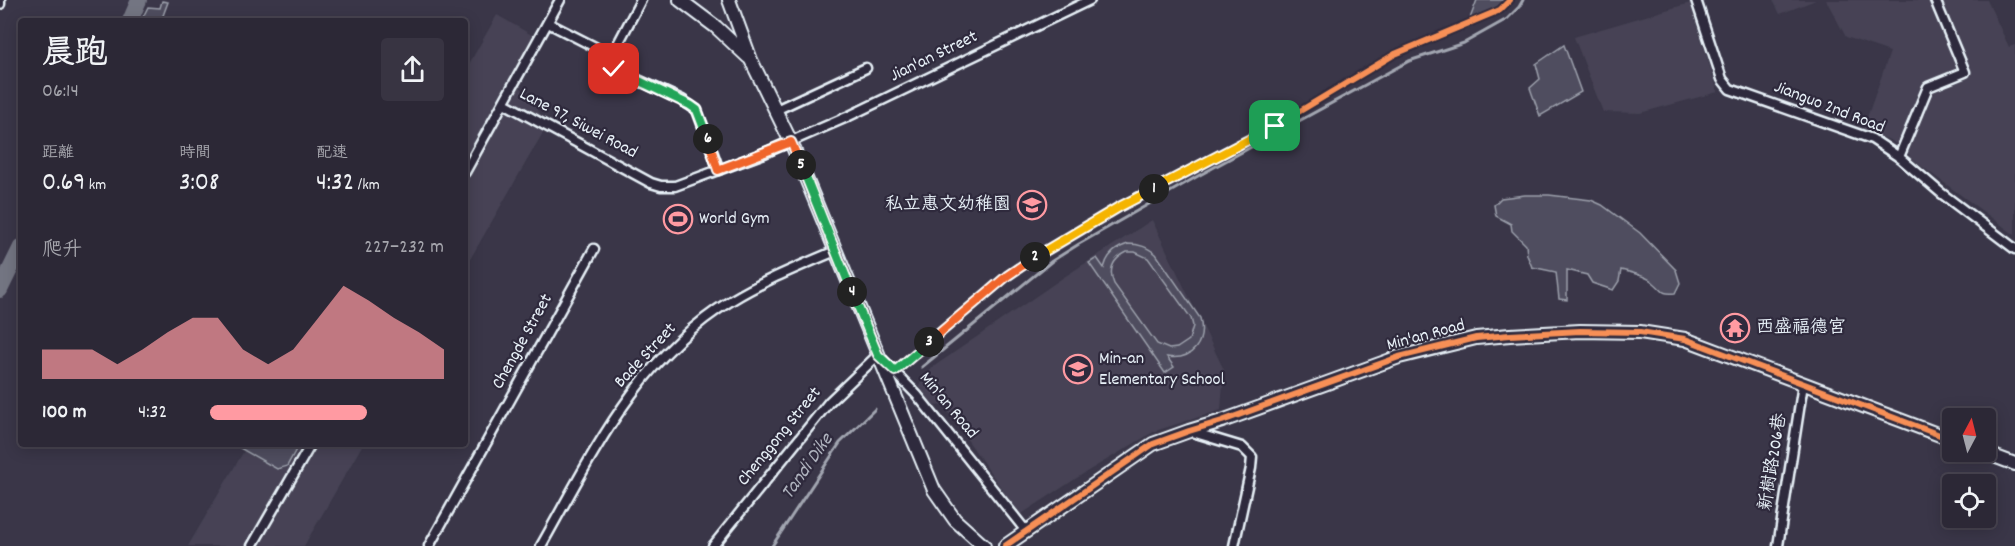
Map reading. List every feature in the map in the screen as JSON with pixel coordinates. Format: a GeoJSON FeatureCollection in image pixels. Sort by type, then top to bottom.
{"type":"FeatureCollection","features":[{"type":"Feature","properties":{"kind":"street"},"geometry":{"type":"LineString","coordinates":[[468,167],[560,0]]}},
{"type":"Feature","properties":{"kind":"street"},"geometry":{"type":"LineString","coordinates":[[641,0],[610,62],[614,69],[682,100],[697,110],[718,170]]}},
{"type":"Feature","properties":{"kind":"street"},"geometry":{"type":"LineString","coordinates":[[680,0],[716,27],[751,60]]}},
{"type":"Feature","properties":{"kind":"street","name":"Min'an Road"},"geometry":{"type":"LineString","coordinates":[[729,0],[751,60],[791,142],[878,355],[917,395],[1026,531]]}},
{"type":"Feature","properties":{"kind":"street","name":"Jian'an Street"},"geometry":{"type":"LineString","coordinates":[[718,170],[791,142],[1090,0]]}},
{"type":"Feature","properties":{"kind":"street","name":"Jianguo 2nd Road"},"geometry":{"type":"LineString","coordinates":[[1695,0],[1722,79],[1730,88],[1850,130],[1872,140],[1899,157],[1941,193],[2015,249]]}},
{"type":"Feature","properties":{"kind":"street"},"geometry":{"type":"LineString","coordinates":[[1899,157],[1928,87],[1965,72],[1935,0]]}},
{"type":"Feature","properties":{"kind":"street"},"geometry":{"type":"LineString","coordinates":[[548,23],[595,47]]}},
{"type":"Feature","properties":{"kind":"street"},"geometry":{"type":"LineString","coordinates":[[776,110],[866,68]]}},
{"type":"Feature","properties":{"kind":"street","name":"Lane 97, Siwei Road"},"geometry":{"type":"LineString","coordinates":[[504,103],[651,183],[675,186],[718,170]]}},
{"type":"Feature","properties":{"kind":"street","name":"Chengde Street"},"geometry":{"type":"LineString","coordinates":[[429,546],[594,249]]}},
{"type":"Feature","properties":{"kind":"street","name":"Bade Street"},"geometry":{"type":"LineString","coordinates":[[541,546],[612,419],[640,381],[671,348],[710,315],[732,300],[774,277],[835,251]]}},
{"type":"Feature","properties":{"kind":"street","name":"Min'an Road"},"geometry":{"type":"LineString","coordinates":[[1005,546],[1153,444],[1399,357],[1476,338],[1580,331],[1640,332],[1684,339],[1942,436]]}},
{"type":"Feature","properties":{"kind":"street"},"geometry":{"type":"LineString","coordinates":[[878,355],[934,490],[955,520],[984,546]]}},
{"type":"Feature","properties":{"kind":"street","name":"Chenggong Street"},"geometry":{"type":"LineString","coordinates":[[713,546],[829,402],[878,355]]}},
{"type":"Feature","properties":{"kind":"street","name":"新樹路206巷"},"geometry":{"type":"LineString","coordinates":[[1778,546],[1803,384]]}},
{"type":"Feature","properties":{"kind":"street"},"geometry":{"type":"LineString","coordinates":[[1189,431],[1242,447],[1252,457],[1234,546]]}},
{"type":"Feature","properties":{"kind":"street"},"geometry":{"type":"LineString","coordinates":[[252,546],[309,447]]}},
{"type":"Feature","properties":{"kind":"street"},"geometry":{"type":"LineString","coordinates":[[1996,457],[2015,464]]}},
{"type":"Feature","properties":{"kind":"shaded area"},"geometry":{"type":"Polygon","coordinates":[[[1477,0],[1506,0],[1499,7],[1469,21],[1477,0]]]}},
{"type":"Feature","properties":{"kind":"shaded area"},"geometry":{"type":"Polygon","coordinates":[[[1773,0],[1816,0],[1780,14],[1773,0]]]}},
{"type":"Feature","properties":{"kind":"shaded area"},"geometry":{"type":"Polygon","coordinates":[[[1826,0],[1987,0],[2009,47],[2015,45],[2015,235],[1909,157],[1910,155],[1892,141],[1863,129],[1890,52],[1846,37],[1826,0]]]}},
{"type":"Feature","properties":{"kind":"shaded area"},"geometry":{"type":"Polygon","coordinates":[[[162,1],[168,2],[162,18],[142,18],[148,7],[160,8],[162,1]]]}},
{"type":"Feature","properties":{"kind":"shaded area"},"geometry":{"type":"Polygon","coordinates":[[[1690,3],[1718,92],[1640,113],[1603,112],[1574,37],[1690,3]]]}},
{"type":"Feature","properties":{"kind":"shaded area"},"geometry":{"type":"Polygon","coordinates":[[[497,15],[542,41],[519,85],[548,124],[468,263],[468,66],[497,15]]]}},
{"type":"Feature","properties":{"kind":"shaded area"},"geometry":{"type":"Polygon","coordinates":[[[1564,45],[1581,92],[1540,116],[1530,88],[1540,79],[1536,64],[1564,45]]]}},
{"type":"Feature","properties":{"kind":"shaded area"},"geometry":{"type":"Polygon","coordinates":[[[1549,195],[1591,200],[1602,205],[1640,233],[1676,270],[1680,283],[1675,293],[1664,292],[1648,279],[1621,270],[1619,281],[1613,290],[1592,283],[1587,275],[1567,270],[1567,300],[1559,299],[1556,272],[1532,267],[1526,245],[1512,231],[1511,224],[1496,216],[1494,205],[1501,198],[1549,195]]]}},
{"type":"Feature","properties":{"kind":"shaded area","name":"Min-an Elementary School"},"geometry":{"type":"Polygon","coordinates":[[[1152,220],[1224,370],[1221,410],[1155,431],[1020,515],[943,405],[933,406],[919,385],[933,367],[1152,220]]]}},
{"type":"Feature","properties":{"kind":"shaded area"},"geometry":{"type":"Polygon","coordinates":[[[1140,245],[1156,254],[1200,318],[1201,335],[1196,348],[1184,356],[1167,357],[1174,367],[1165,373],[1089,263],[1097,258],[1104,268],[1109,256],[1123,246],[1140,245]],[[1127,252],[1113,265],[1114,284],[1157,344],[1169,349],[1177,348],[1189,340],[1193,326],[1191,318],[1148,258],[1135,252],[1127,252]]]}},
{"type":"Feature","properties":{"kind":"shaded area"},"geometry":{"type":"Polygon","coordinates":[[[238,447],[297,447],[287,466],[277,469],[238,447]]]}},
{"type":"Feature","properties":{"kind":"shaded area"},"geometry":{"type":"Polygon","coordinates":[[[246,447],[361,447],[304,546],[188,546],[246,447]]]}},
{"type":"Feature","properties":{"kind":"waterway"},"geometry":{"type":"LineString","coordinates":[[131,18],[139,0]]}},
{"type":"Feature","properties":{"kind":"waterway","name":"Tandi Dike"},"geometry":{"type":"LineString","coordinates":[[922,367],[1052,261],[1079,244],[1409,61],[1464,43],[1507,19],[1523,0]]}},
{"type":"Feature","properties":{"kind":"waterway"},"geometry":{"type":"LineString","coordinates":[[0,290],[18,253]]}},
{"type":"Feature","properties":{"kind":"waterway","name":"Tandi Dike"},"geometry":{"type":"LineString","coordinates":[[772,546],[840,443],[875,409]]}},
{"type":"Feature","properties":{"kind":"cycle path"},"geometry":{"type":"LineString","coordinates":[[895,371],[1007,276],[1041,252],[1118,207],[1275,126],[1395,54],[1500,10],[1510,0]]}},
{"type":"Feature","properties":{"kind":"cycle path"},"geometry":{"type":"LineString","coordinates":[[1005,546],[1153,444],[1399,357],[1476,338],[1580,331],[1640,332],[1685,339],[1942,436]]}},
{"type":"Feature","properties":{"kind":"place","name":"私立惠文幼稚園"},"geometry":{"type":"Point","coordinates":[1032,205]}},
{"type":"Feature","properties":{"kind":"place","name":"World Gym"},"geometry":{"type":"Point","coordinates":[678,219]}},
{"type":"Feature","properties":{"kind":"place","name":"西盛福德宮"},"geometry":{"type":"Point","coordinates":[1735,328]}},
{"type":"Feature","properties":{"kind":"place","name":"Min-an Elementary School"},"geometry":{"type":"Point","coordinates":[1078,369]}},
{"type":"Feature","properties":{"kind":"route"},"geometry":{"type":"LineString","coordinates":[[614,69],[682,100],[697,110],[718,170],[791,142],[878,355],[895,371],[1007,276],[1041,252],[1119,207],[1275,126]]}}]}
